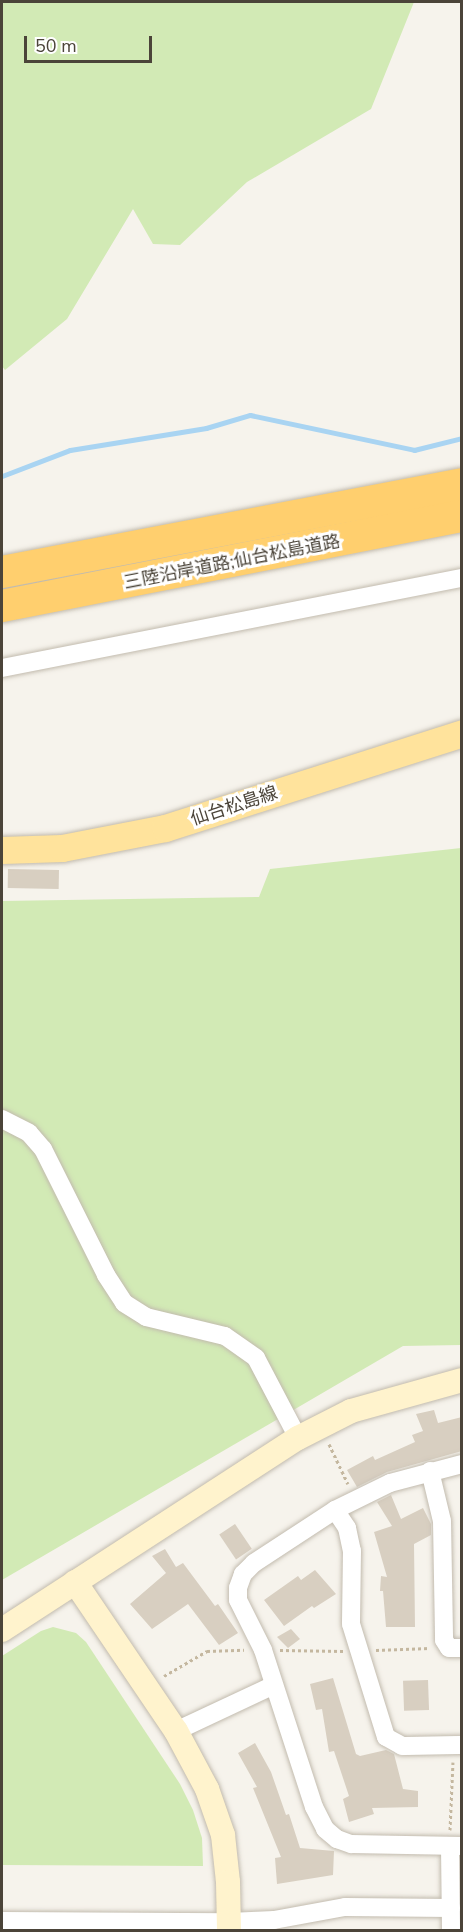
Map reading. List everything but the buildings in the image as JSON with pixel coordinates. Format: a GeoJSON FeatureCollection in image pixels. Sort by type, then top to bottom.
{"type":"FeatureCollection","features":[{"type":"Feature","properties":{"kind":"highway","name":"三陸沿岸道路;仙台松島道路"},"geometry":{"type":"LineString","coordinates":[[2,572],[462,484]]}},
{"type":"Feature","properties":{"kind":"highway","name":"三陸沿岸道路;仙台松島道路"},"geometry":{"type":"LineString","coordinates":[[2,606],[462,516]]}},
{"type":"Feature","properties":{"kind":"highway"},"geometry":{"type":"LineString","coordinates":[[2,624],[280,553]]}},
{"type":"Feature","properties":{"kind":"highway"},"geometry":{"type":"LineString","coordinates":[[2,565],[73,558]]}},
{"type":"Feature","properties":{"kind":"main road","name":"仙台松島線"},"geometry":{"type":"LineString","coordinates":[[2,850],[62,848],[165,828],[462,733]]}},
{"type":"Feature","properties":{"kind":"street"},"geometry":{"type":"LineString","coordinates":[[2,668],[462,578]]}},
{"type":"Feature","properties":{"kind":"street"},"geometry":{"type":"LineString","coordinates":[[2,1119],[29,1133],[43,1149],[106,1275],[124,1303],[146,1317],[225,1336],[256,1358],[298,1438]]}},
{"type":"Feature","properties":{"kind":"street"},"geometry":{"type":"LineString","coordinates":[[2,1630],[320,1426],[351,1410],[462,1380]]}},
{"type":"Feature","properties":{"kind":"street"},"geometry":{"type":"LineString","coordinates":[[451,1930],[456,1847],[351,1844],[337,1839],[326,1829],[314,1807],[263,1650],[238,1600],[238,1588],[243,1574],[254,1563],[335,1510],[390,1482],[462,1464]]}},
{"type":"Feature","properties":{"kind":"street"},"geometry":{"type":"LineString","coordinates":[[430,1471],[442,1521],[444,1640],[455,1648]]}},
{"type":"Feature","properties":{"kind":"street"},"geometry":{"type":"LineString","coordinates":[[335,1510],[347,1528],[352,1551],[351,1624],[386,1737],[402,1746],[457,1745]]}},
{"type":"Feature","properties":{"kind":"street"},"geometry":{"type":"LineString","coordinates":[[75,1582],[176,1731],[207,1789],[223,1836],[228,1882],[229,1926]]}},
{"type":"Feature","properties":{"kind":"street"},"geometry":{"type":"LineString","coordinates":[[176,1731],[274,1684]]}},
{"type":"Feature","properties":{"kind":"street"},"geometry":{"type":"LineString","coordinates":[[2,1921],[160,1927],[229,1926],[345,1906],[451,1908]]}},
{"type":"Feature","properties":{"kind":"path"},"geometry":{"type":"LineString","coordinates":[[320,1426],[356,1499]]}},
{"type":"Feature","properties":{"kind":"path"},"geometry":{"type":"LineString","coordinates":[[146,1687],[207,1651],[359,1651],[455,1648]]}},
{"type":"Feature","properties":{"kind":"path"},"geometry":{"type":"LineString","coordinates":[[456,1847],[457,1745]]}},
{"type":"Feature","properties":{"kind":"green space"},"geometry":{"type":"Polygon","coordinates":[[[2,2],[414,2],[371,109],[247,182],[180,245],[153,244],[133,209],[67,319],[5,370],[2,366],[2,2]]]}},
{"type":"Feature","properties":{"kind":"green space"},"geometry":{"type":"Polygon","coordinates":[[[461,848],[461,1345],[403,1346],[2,1580],[2,901],[259,897],[270,869],[461,848]]]}},
{"type":"Feature","properties":{"kind":"green space"},"geometry":{"type":"Polygon","coordinates":[[[53,1627],[76,1633],[86,1642],[180,1784],[193,1810],[202,1838],[203,1866],[2,1865],[2,1656],[41,1631],[53,1627]]]}},
{"type":"Feature","properties":{"kind":"waterway"},"geometry":{"type":"LineString","coordinates":[[2,476],[70,450],[206,428],[250,415],[414,450],[462,438]]}}]}
